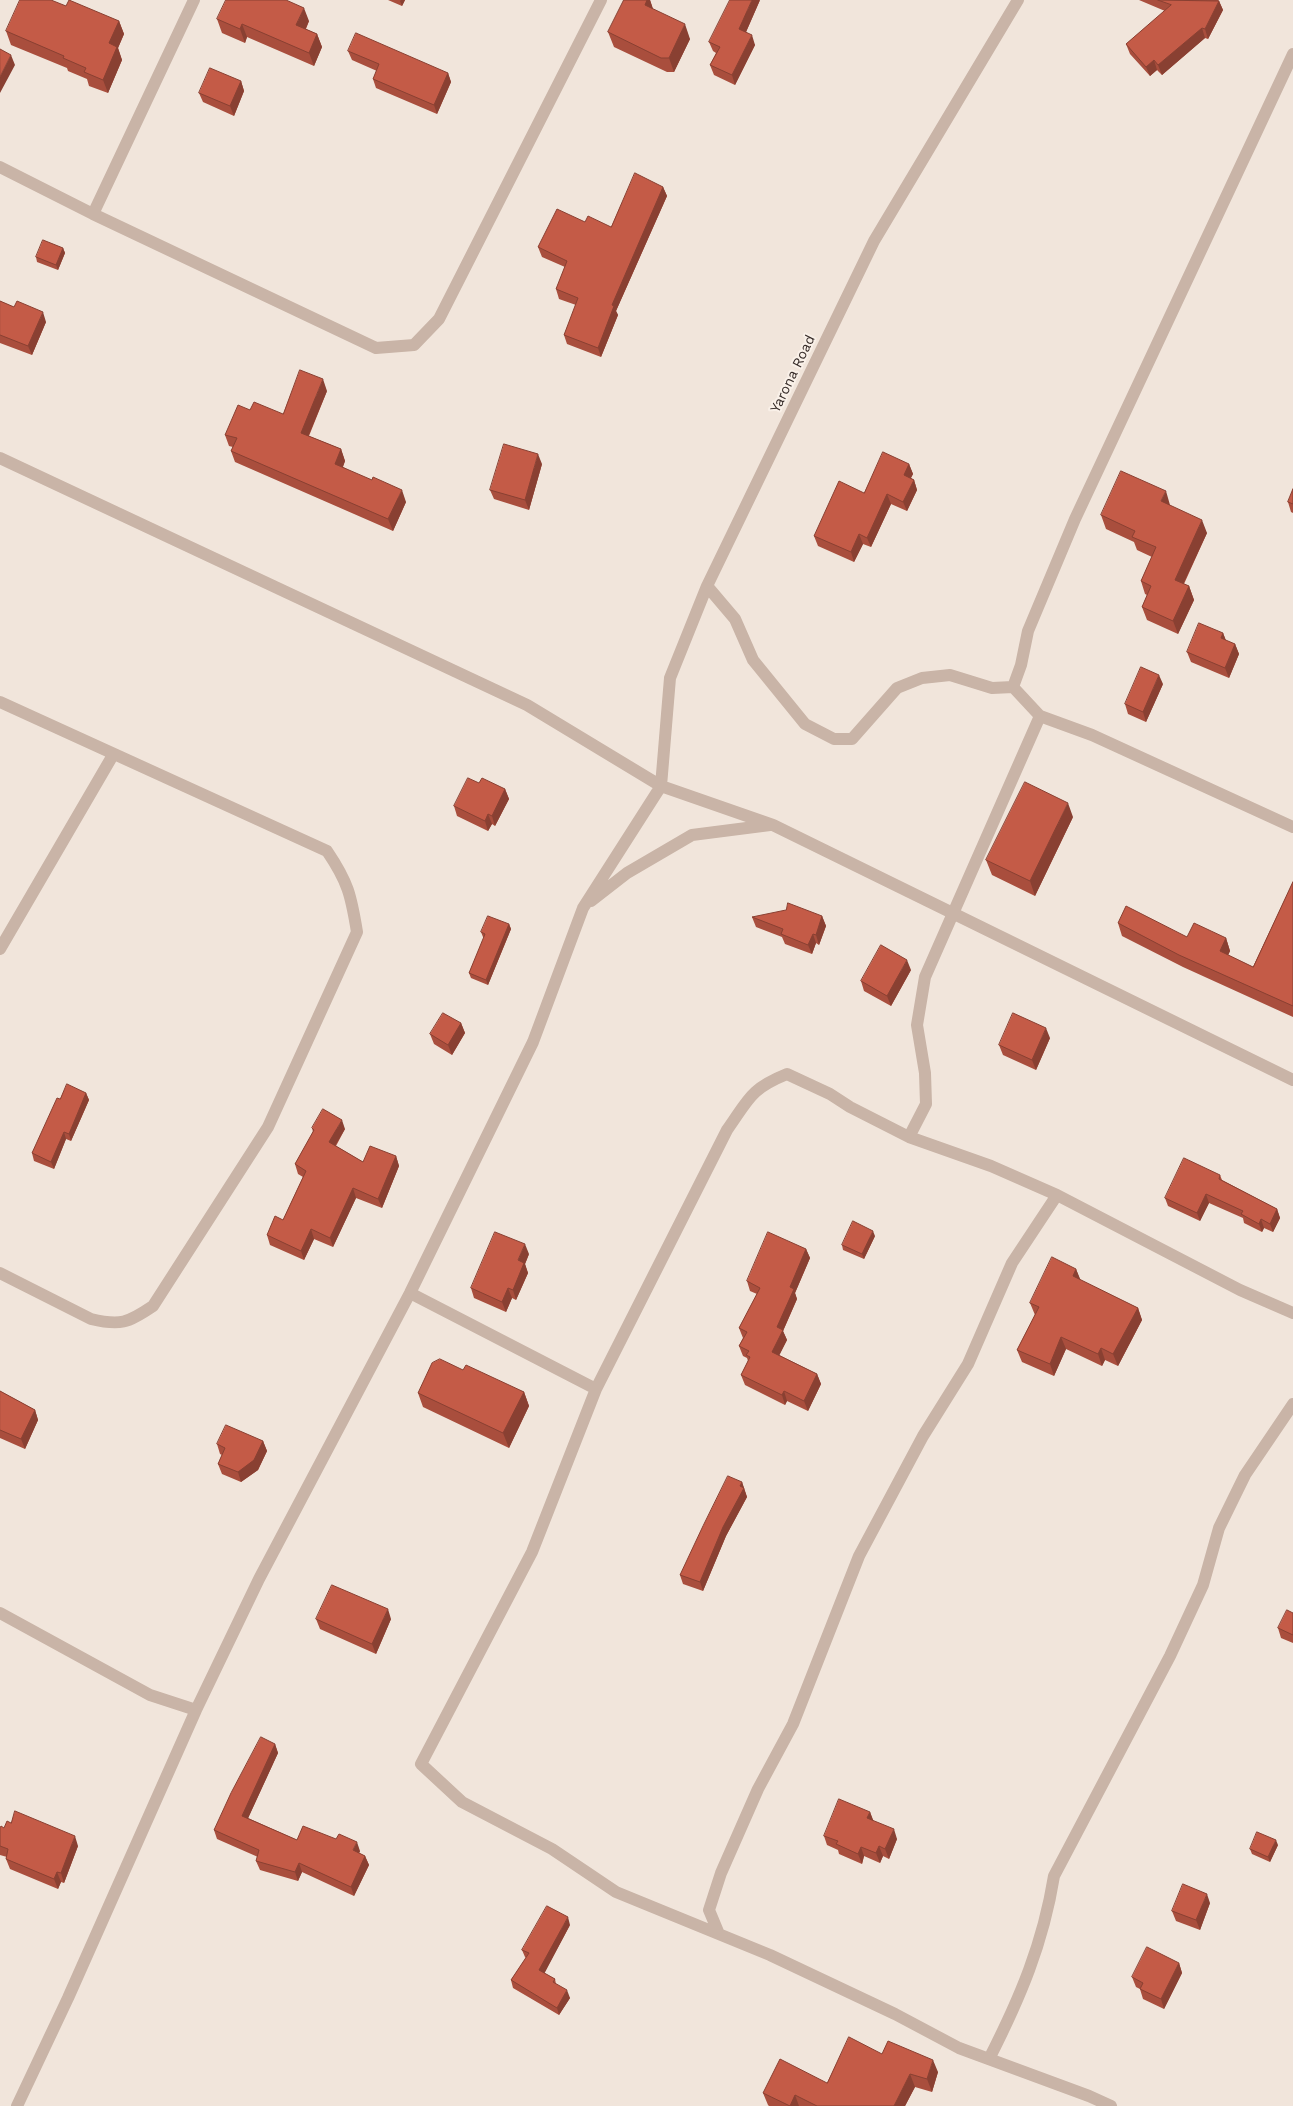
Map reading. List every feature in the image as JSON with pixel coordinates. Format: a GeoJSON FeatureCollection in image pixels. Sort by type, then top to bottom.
{"type":"FeatureCollection","features":[{"type":"Feature","properties":{"kind":"street"},"geometry":{"type":"LineString","coordinates":[[93,214],[194,0]]}},
{"type":"Feature","properties":{"kind":"street"},"geometry":{"type":"LineString","coordinates":[[0,167],[93,214],[376,348],[414,346],[439,319],[601,0]]}},
{"type":"Feature","properties":{"kind":"street","name":"Yarona Road"},"geometry":{"type":"LineString","coordinates":[[661,786],[670,678],[707,586],[874,241],[1018,0]]}},
{"type":"Feature","properties":{"kind":"street"},"geometry":{"type":"LineString","coordinates":[[1013,687],[1021,665],[1028,631],[1075,519],[1293,54]]}},
{"type":"Feature","properties":{"kind":"street"},"geometry":{"type":"LineString","coordinates":[[0,458],[527,705],[661,786],[773,825],[1293,1080]]}},
{"type":"Feature","properties":{"kind":"street"},"geometry":{"type":"LineString","coordinates":[[707,586],[735,619],[753,660],[768,680],[805,724],[834,739],[852,739],[897,688],[922,678],[950,675],[992,688],[1013,687],[1040,716],[1128,751],[1292,824]]}},
{"type":"Feature","properties":{"kind":"street"},"geometry":{"type":"LineString","coordinates":[[0,702],[112,755],[327,851],[344,876],[351,897],[357,932],[268,1127],[153,1306],[134,1319],[117,1324],[107,1323],[91,1319],[0,1273]]}},
{"type":"Feature","properties":{"kind":"street"},"geometry":{"type":"LineString","coordinates":[[909,1138],[926,1104],[925,1073],[918,1025],[925,977],[954,915],[1025,746],[1040,716]]}},
{"type":"Feature","properties":{"kind":"street"},"geometry":{"type":"LineString","coordinates":[[0,949],[112,755]]}},
{"type":"Feature","properties":{"kind":"street"},"geometry":{"type":"LineString","coordinates":[[17,2106],[68,1998],[196,1710],[259,1579],[410,1293],[533,1042],[583,908],[661,786]]}},
{"type":"Feature","properties":{"kind":"street"},"geometry":{"type":"LineString","coordinates":[[583,908],[627,873],[692,835],[773,825]]}},
{"type":"Feature","properties":{"kind":"street"},"geometry":{"type":"LineString","coordinates":[[1112,2106],[959,2048],[895,2014],[770,1955],[616,1892],[552,1849],[462,1802],[421,1764],[532,1552],[596,1389],[727,1130],[753,1092],[763,1084],[787,1074],[830,1094],[850,1108],[909,1138],[990,1166],[1057,1195],[1240,1290],[1293,1313]]}},
{"type":"Feature","properties":{"kind":"street"},"geometry":{"type":"LineString","coordinates":[[719,1934],[709,1910],[721,1873],[758,1789],[793,1724],[859,1556],[924,1436],[968,1364],[1012,1263],[1057,1195]]}},
{"type":"Feature","properties":{"kind":"street"},"geometry":{"type":"LineString","coordinates":[[410,1293],[596,1389]]}},
{"type":"Feature","properties":{"kind":"street"},"geometry":{"type":"LineString","coordinates":[[989,2059],[1017,2004],[1038,1949],[1048,1915],[1054,1876],[1170,1656],[1203,1585],[1219,1528],[1245,1475],[1293,1404]]}},
{"type":"Feature","properties":{"kind":"street"},"geometry":{"type":"LineString","coordinates":[[0,1613],[150,1695],[196,1710]]}},
{"type":"Feature","properties":{"kind":"building"},"geometry":{"type":"Polygon","coordinates":[[[20,0],[51,0],[66,6],[69,0],[119,21],[109,43],[117,47],[103,80],[84,72],[86,68],[63,58],[64,56],[6,31],[20,0]]]}},
{"type":"Feature","properties":{"kind":"building"},"geometry":{"type":"Polygon","coordinates":[[[226,0],[286,0],[304,8],[296,25],[317,34],[309,53],[242,24],[240,29],[217,19],[226,0]]]}},
{"type":"Feature","properties":{"kind":"building"},"geometry":{"type":"Polygon","coordinates":[[[624,0],[647,0],[645,5],[685,24],[669,58],[661,58],[608,32],[624,0]]]}},
{"type":"Feature","properties":{"kind":"building"},"geometry":{"type":"Polygon","coordinates":[[[730,0],[752,0],[739,29],[752,35],[732,75],[710,65],[720,47],[709,42],[730,0]]]}},
{"type":"Feature","properties":{"kind":"building"},"geometry":{"type":"Polygon","coordinates":[[[1158,0],[1219,1],[1205,29],[1202,28],[1158,65],[1154,60],[1146,67],[1126,44],[1171,5],[1158,0]]]}},
{"type":"Feature","properties":{"kind":"building"},"geometry":{"type":"Polygon","coordinates":[[[356,33],[448,73],[434,105],[373,79],[379,64],[348,51],[356,33]]]}},
{"type":"Feature","properties":{"kind":"building"},"geometry":{"type":"Polygon","coordinates":[[[0,49],[11,55],[0,77],[0,49]]]}},
{"type":"Feature","properties":{"kind":"building"},"geometry":{"type":"Polygon","coordinates":[[[210,68],[241,81],[230,106],[199,93],[210,68]]]}},
{"type":"Feature","properties":{"kind":"building"},"geometry":{"type":"Polygon","coordinates":[[[635,173],[663,187],[612,305],[614,306],[598,348],[564,335],[578,298],[556,289],[567,261],[538,247],[557,209],[585,222],[588,216],[611,227],[635,173]]]}},
{"type":"Feature","properties":{"kind":"building"},"geometry":{"type":"Polygon","coordinates":[[[43,240],[63,248],[56,265],[36,257],[43,240]]]}},
{"type":"Feature","properties":{"kind":"building"},"geometry":{"type":"Polygon","coordinates":[[[0,301],[14,307],[17,301],[43,312],[28,346],[0,335],[0,301]]]}},
{"type":"Feature","properties":{"kind":"building"},"geometry":{"type":"Polygon","coordinates":[[[300,370],[323,379],[301,433],[341,449],[335,464],[372,480],[373,477],[402,490],[388,519],[231,451],[237,438],[225,435],[238,405],[250,410],[254,402],[283,414],[300,370]]]}},
{"type":"Feature","properties":{"kind":"building"},"geometry":{"type":"Polygon","coordinates":[[[504,444],[538,454],[525,500],[490,490],[504,444]]]}},
{"type":"Feature","properties":{"kind":"building"},"geometry":{"type":"Polygon","coordinates":[[[883,452],[909,464],[904,475],[914,480],[903,502],[887,494],[867,538],[859,534],[851,552],[814,536],[839,481],[864,493],[883,452]]]}},
{"type":"Feature","properties":{"kind":"building"},"geometry":{"type":"Polygon","coordinates":[[[1121,471],[1166,491],[1161,501],[1202,520],[1175,580],[1189,586],[1173,621],[1142,607],[1151,586],[1141,581],[1156,547],[1132,537],[1135,531],[1101,515],[1121,471]]]}},
{"type":"Feature","properties":{"kind":"building"},"geometry":{"type":"Polygon","coordinates":[[[1293,489],[1293,504],[1288,502],[1293,489]]]}},
{"type":"Feature","properties":{"kind":"building"},"geometry":{"type":"Polygon","coordinates":[[[1199,623],[1223,633],[1221,638],[1235,644],[1225,668],[1187,652],[1199,623]]]}},
{"type":"Feature","properties":{"kind":"building"},"geometry":{"type":"Polygon","coordinates":[[[1141,667],[1159,675],[1143,712],[1125,704],[1141,667]]]}},
{"type":"Feature","properties":{"kind":"building"},"geometry":{"type":"Polygon","coordinates":[[[468,778],[479,783],[482,778],[505,789],[492,816],[488,814],[485,821],[454,806],[468,778]]]}},
{"type":"Feature","properties":{"kind":"building"},"geometry":{"type":"Polygon","coordinates":[[[1025,782],[1068,803],[1030,881],[986,860],[1025,782]]]}},
{"type":"Feature","properties":{"kind":"building"},"geometry":{"type":"Polygon","coordinates":[[[1293,882],[1293,1006],[1179,955],[1118,923],[1126,906],[1187,937],[1194,923],[1226,938],[1220,951],[1253,967],[1293,882]]]}},
{"type":"Feature","properties":{"kind":"building"},"geometry":{"type":"Polygon","coordinates":[[[788,903],[822,916],[816,935],[813,934],[808,945],[781,934],[783,929],[752,917],[786,910],[788,903]]]}},
{"type":"Feature","properties":{"kind":"building"},"geometry":{"type":"Polygon","coordinates":[[[488,916],[509,924],[486,980],[469,973],[485,934],[481,932],[488,916]]]}},
{"type":"Feature","properties":{"kind":"building"},"geometry":{"type":"Polygon","coordinates":[[[881,945],[907,960],[887,996],[861,981],[881,945]]]}},
{"type":"Feature","properties":{"kind":"building"},"geometry":{"type":"Polygon","coordinates":[[[443,1013],[461,1023],[448,1045],[430,1034],[443,1013]]]}},
{"type":"Feature","properties":{"kind":"building"},"geometry":{"type":"Polygon","coordinates":[[[1013,1013],[1046,1028],[1032,1060],[999,1045],[1013,1013]]]}},
{"type":"Feature","properties":{"kind":"building"},"geometry":{"type":"Polygon","coordinates":[[[67,1084],[86,1093],[69,1134],[64,1132],[51,1162],[32,1153],[57,1098],[60,1099],[67,1084]]]}},
{"type":"Feature","properties":{"kind":"building"},"geometry":{"type":"Polygon","coordinates":[[[323,1109],[342,1120],[329,1142],[363,1162],[370,1146],[396,1156],[378,1199],[353,1188],[330,1238],[311,1229],[301,1251],[267,1235],[275,1216],[283,1220],[306,1171],[295,1164],[314,1130],[312,1128],[323,1109]]]}},
{"type":"Feature","properties":{"kind":"building"},"geometry":{"type":"Polygon","coordinates":[[[1184,1158],[1220,1175],[1219,1179],[1277,1209],[1270,1224],[1261,1219],[1259,1224],[1241,1214],[1243,1211],[1206,1194],[1197,1213],[1165,1198],[1184,1158]]]}},
{"type":"Feature","properties":{"kind":"building"},"geometry":{"type":"Polygon","coordinates":[[[853,1221],[873,1231],[862,1254],[842,1245],[853,1221]]]}},
{"type":"Feature","properties":{"kind":"building"},"geometry":{"type":"Polygon","coordinates":[[[495,1232],[525,1244],[518,1260],[524,1263],[513,1290],[508,1288],[502,1302],[471,1288],[495,1232]]]}},
{"type":"Feature","properties":{"kind":"building"},"geometry":{"type":"Polygon","coordinates":[[[768,1232],[806,1249],[790,1287],[794,1289],[777,1327],[783,1330],[772,1352],[817,1374],[804,1401],[784,1391],[782,1395],[741,1375],[750,1357],[746,1355],[749,1351],[739,1346],[747,1332],[739,1328],[760,1288],[747,1281],[768,1232]]]}},
{"type":"Feature","properties":{"kind":"building"},"geometry":{"type":"Polygon","coordinates":[[[1052,1257],[1076,1269],[1073,1276],[1138,1308],[1113,1354],[1101,1348],[1098,1354],[1061,1337],[1050,1364],[1017,1350],[1039,1307],[1030,1303],[1052,1257]]]}},
{"type":"Feature","properties":{"kind":"building"},"geometry":{"type":"Polygon","coordinates":[[[440,1359],[463,1370],[466,1365],[524,1392],[503,1433],[418,1393],[432,1363],[440,1359]]]}},
{"type":"Feature","properties":{"kind":"building"},"geometry":{"type":"Polygon","coordinates":[[[0,1391],[35,1410],[21,1439],[0,1430],[0,1391]]]}},
{"type":"Feature","properties":{"kind":"building"},"geometry":{"type":"Polygon","coordinates":[[[226,1425],[263,1441],[254,1460],[238,1472],[218,1464],[225,1448],[217,1444],[226,1425]]]}},
{"type":"Feature","properties":{"kind":"building"},"geometry":{"type":"Polygon","coordinates":[[[728,1476],[742,1482],[740,1486],[744,1488],[723,1527],[700,1582],[680,1575],[703,1526],[728,1476]]]}},
{"type":"Feature","properties":{"kind":"building"},"geometry":{"type":"Polygon","coordinates":[[[332,1585],[388,1609],[372,1644],[316,1619],[332,1585]]]}},
{"type":"Feature","properties":{"kind":"building"},"geometry":{"type":"Polygon","coordinates":[[[1287,1610],[1293,1613],[1293,1635],[1278,1628],[1287,1610]]]}},
{"type":"Feature","properties":{"kind":"building"},"geometry":{"type":"Polygon","coordinates":[[[261,1737],[275,1744],[242,1816],[297,1840],[303,1826],[336,1839],[339,1834],[357,1842],[353,1850],[365,1856],[351,1887],[299,1863],[295,1872],[256,1861],[259,1850],[214,1830],[231,1793],[261,1737]]]}},
{"type":"Feature","properties":{"kind":"building"},"geometry":{"type":"Polygon","coordinates":[[[839,1799],[870,1812],[867,1818],[894,1829],[885,1849],[879,1846],[876,1853],[861,1847],[858,1854],[836,1844],[838,1841],[824,1836],[839,1799]]]}},
{"type":"Feature","properties":{"kind":"building"},"geometry":{"type":"Polygon","coordinates":[[[15,1811],[75,1836],[61,1873],[57,1872],[54,1879],[6,1859],[8,1849],[0,1846],[0,1828],[1,1826],[4,1828],[7,1821],[11,1823],[15,1811]]]}},
{"type":"Feature","properties":{"kind":"building"},"geometry":{"type":"Polygon","coordinates":[[[1257,1832],[1276,1840],[1268,1857],[1250,1849],[1257,1832]]]}},
{"type":"Feature","properties":{"kind":"building"},"geometry":{"type":"Polygon","coordinates":[[[1183,1884],[1207,1894],[1196,1920],[1172,1911],[1183,1884]]]}},
{"type":"Feature","properties":{"kind":"building"},"geometry":{"type":"Polygon","coordinates":[[[547,1906],[568,1917],[539,1970],[555,1979],[553,1982],[567,1990],[557,2008],[511,1980],[529,1953],[522,1950],[547,1906]]]}},
{"type":"Feature","properties":{"kind":"building"},"geometry":{"type":"Polygon","coordinates":[[[1147,1947],[1179,1963],[1161,1999],[1140,1989],[1143,1983],[1132,1977],[1147,1947]]]}},
{"type":"Feature","properties":{"kind":"building"},"geometry":{"type":"Polygon","coordinates":[[[849,2037],[882,2054],[888,2041],[933,2060],[927,2079],[910,2074],[894,2106],[817,2106],[795,2095],[790,2106],[763,2093],[780,2059],[827,2083],[849,2037]]]}}]}
